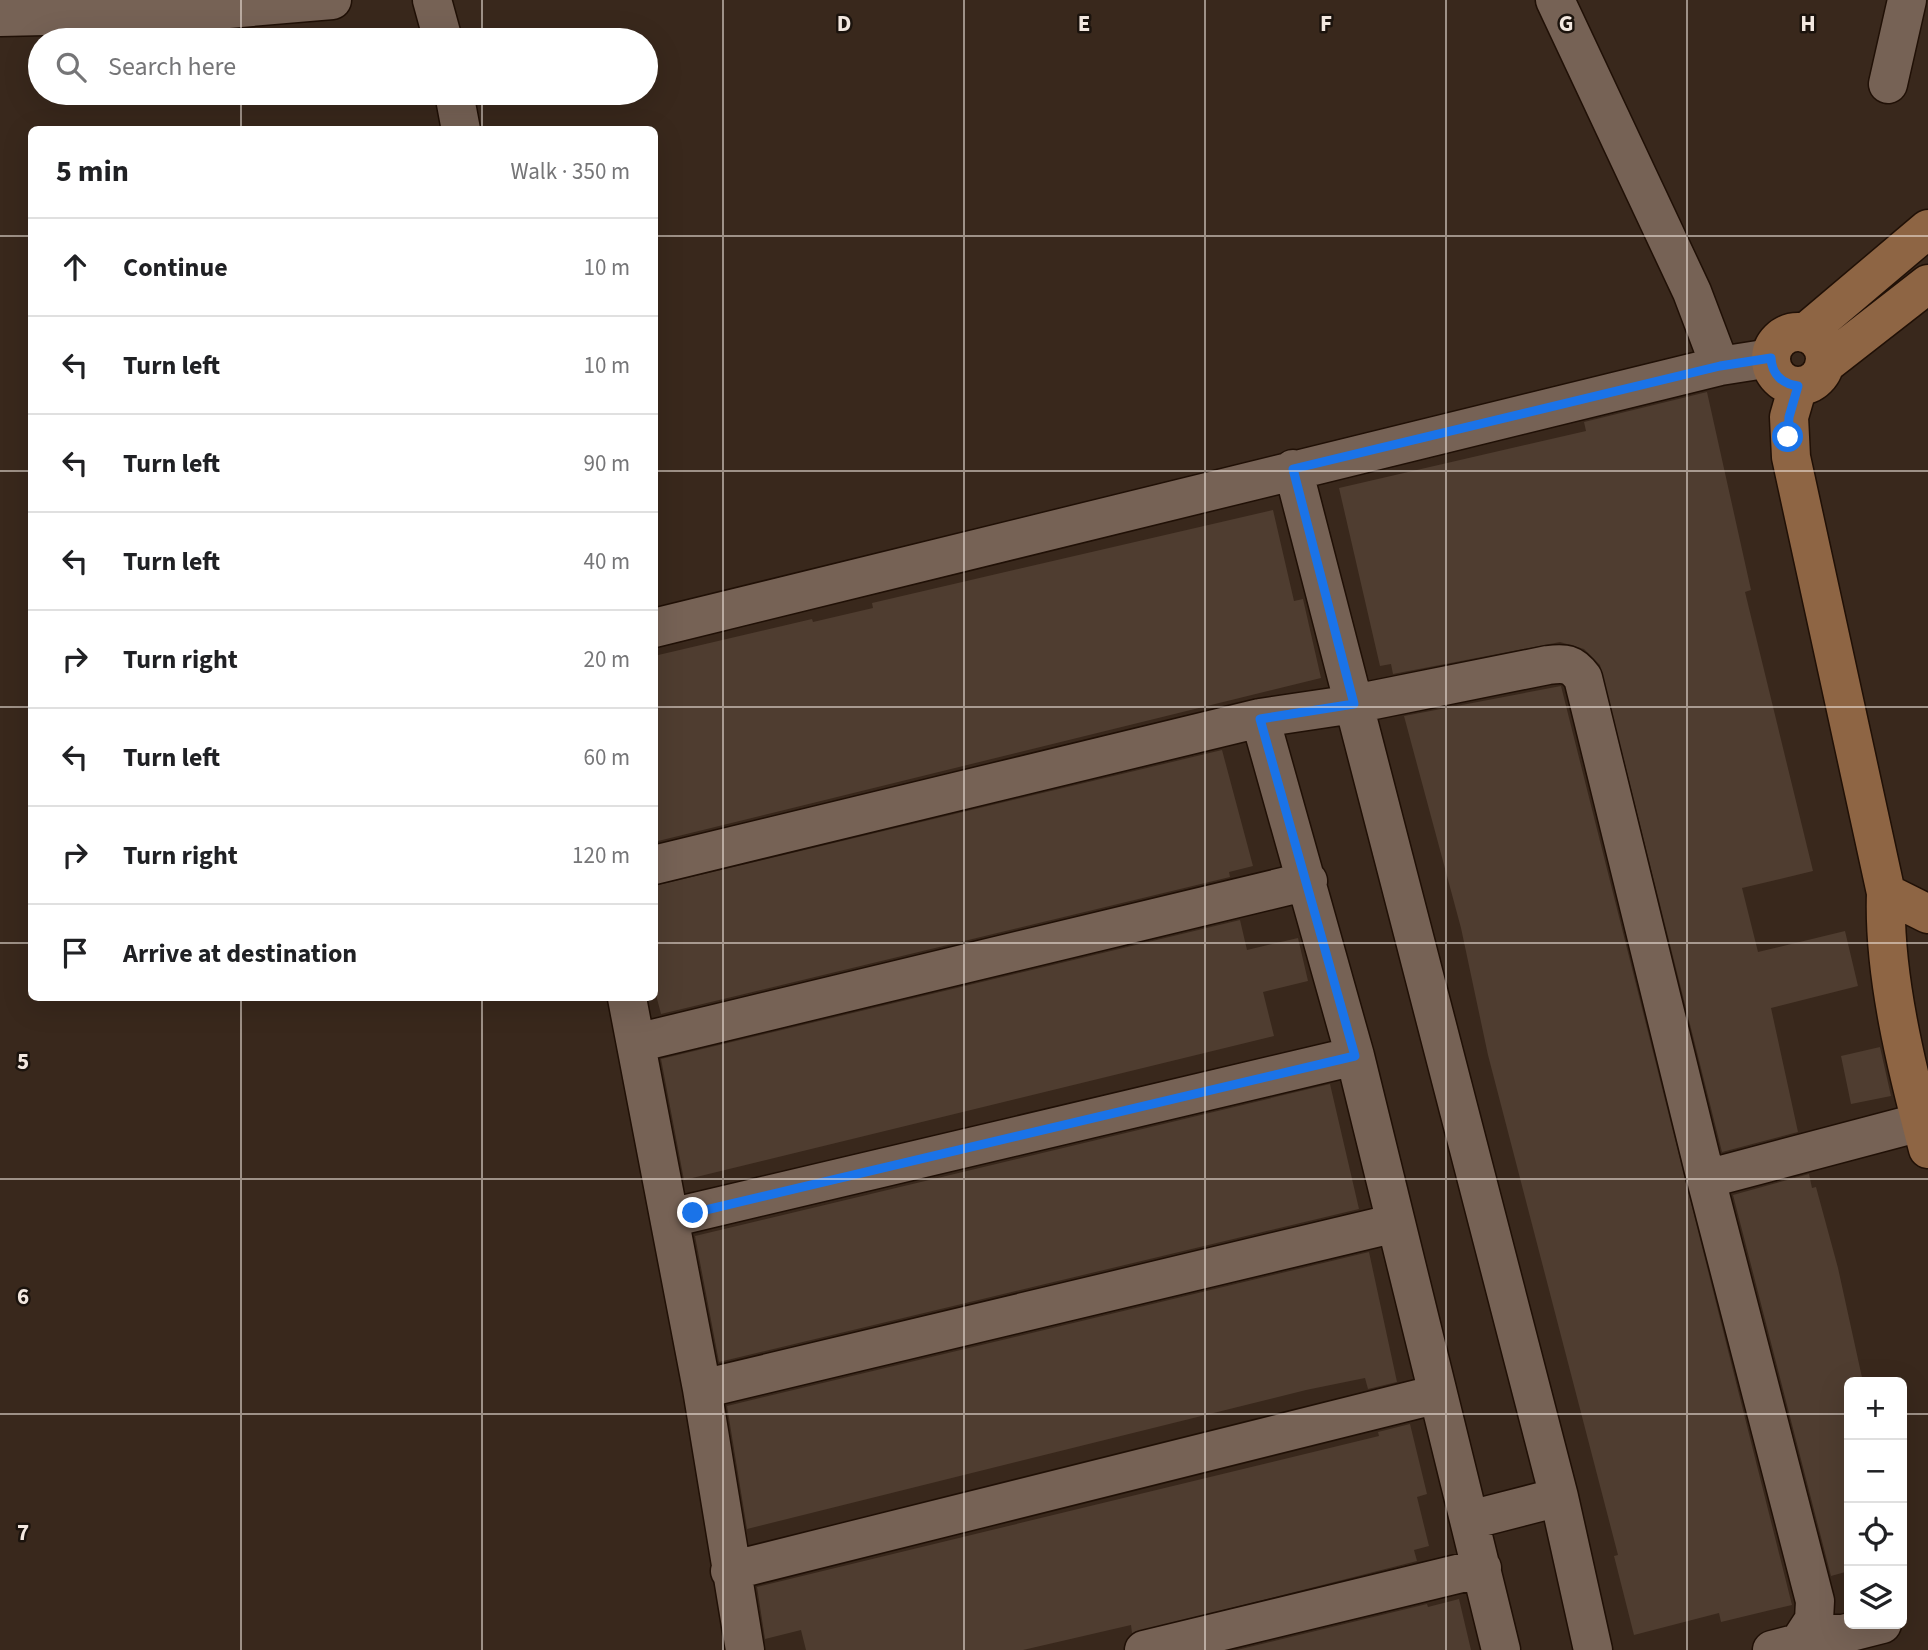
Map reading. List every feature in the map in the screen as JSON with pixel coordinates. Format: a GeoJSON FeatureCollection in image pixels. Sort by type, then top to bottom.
{"type":"FeatureCollection","features":[{"type":"Feature","properties":{"kind":"street"},"geometry":{"type":"LineString","coordinates":[[0,17],[182,13],[332,0]]}},
{"type":"Feature","properties":{"kind":"street"},"geometry":{"type":"LineString","coordinates":[[432,0],[440,28]]}},
{"type":"Feature","properties":{"kind":"street"},"geometry":{"type":"LineString","coordinates":[[1555,0],[1692,292],[1720,366]]}},
{"type":"Feature","properties":{"kind":"street"},"geometry":{"type":"LineString","coordinates":[[1888,84],[1907,0]]}},
{"type":"Feature","properties":{"kind":"street"},"geometry":{"type":"LineString","coordinates":[[456,105],[460,126]]}},
{"type":"Feature","properties":{"kind":"street"},"geometry":{"type":"LineString","coordinates":[[1805,333],[1928,229]]}},
{"type":"Feature","properties":{"kind":"street"},"geometry":{"type":"LineString","coordinates":[[1706,1180],[1924,1135],[1884,933],[1886,893],[1791,457],[1789,417],[1811,375],[1821,345],[1805,333],[1796,332],[1779,340],[1771,358],[1776,374],[1789,385],[1811,375],[1928,284]]}},
{"type":"Feature","properties":{"kind":"street"},"geometry":{"type":"LineString","coordinates":[[658,627],[1293,469],[1720,366],[1771,358]]}},
{"type":"Feature","properties":{"kind":"street"},"geometry":{"type":"LineString","coordinates":[[1293,469],[1559,1497],[1593,1650]]}},
{"type":"Feature","properties":{"kind":"street"},"geometry":{"type":"LineString","coordinates":[[658,863],[1260,719],[1354,704],[1548,665],[1572,665],[1583,678],[1706,1180],[1815,1601],[1814,1620],[1807,1634],[1799,1643],[1772,1650]]}},
{"type":"Feature","properties":{"kind":"street"},"geometry":{"type":"LineString","coordinates":[[1260,719],[1308,881],[1355,1056],[1501,1650]]}},
{"type":"Feature","properties":{"kind":"street"},"geometry":{"type":"LineString","coordinates":[[636,1043],[1308,881]]}},
{"type":"Feature","properties":{"kind":"street"},"geometry":{"type":"LineString","coordinates":[[1886,893],[1928,914]]}},
{"type":"Feature","properties":{"kind":"street"},"geometry":{"type":"LineString","coordinates":[[628,1001],[702,1389],[745,1650]]}},
{"type":"Feature","properties":{"kind":"street"},"geometry":{"type":"LineString","coordinates":[[670,1219],[1355,1056]]}},
{"type":"Feature","properties":{"kind":"street"},"geometry":{"type":"LineString","coordinates":[[702,1389],[1396,1223]]}},
{"type":"Feature","properties":{"kind":"street"},"geometry":{"type":"LineString","coordinates":[[730,1571],[1438,1394]]}},
{"type":"Feature","properties":{"kind":"street"},"geometry":{"type":"LineString","coordinates":[[1470,1520],[1559,1497]]}},
{"type":"Feature","properties":{"kind":"street"},"geometry":{"type":"LineString","coordinates":[[1144,1650],[1482,1568]]}},
{"type":"Feature","properties":{"kind":"street"},"geometry":{"type":"LineString","coordinates":[[1807,1634],[1843,1634],[1863,1629]]}},
{"type":"Feature","properties":{"kind":"building"},"geometry":{"type":"Polygon","coordinates":[[[1707,392],[1751,590],[1745,592],[1813,871],[1742,888],[1758,952],[1845,931],[1858,986],[1771,1008],[1798,1132],[1722,1152],[1600,665],[1584,649],[1560,642],[1393,674],[1391,664],[1380,666],[1339,488],[1586,431],[1584,422],[1707,392]]]}},
{"type":"Feature","properties":{"kind":"building"},"geometry":{"type":"Polygon","coordinates":[[[1273,510],[1294,601],[1303,599],[1321,678],[658,841],[658,655],[812,619],[813,622],[873,608],[872,603],[1273,510]]]}},
{"type":"Feature","properties":{"kind":"building"},"geometry":{"type":"Polygon","coordinates":[[[1561,686],[1792,1605],[1721,1622],[1719,1613],[1634,1635],[1614,1556],[1618,1555],[1488,1055],[1461,928],[1404,716],[1561,686]]]}},
{"type":"Feature","properties":{"kind":"building"},"geometry":{"type":"Polygon","coordinates":[[[1222,750],[1253,866],[1229,872],[1230,877],[661,1014],[658,1001],[658,885],[1222,750]]]}},
{"type":"Feature","properties":{"kind":"building"},"geometry":{"type":"Polygon","coordinates":[[[1240,920],[1247,950],[1298,938],[1308,981],[1263,992],[1274,1036],[684,1180],[661,1059],[1240,920]]]}},
{"type":"Feature","properties":{"kind":"building"},"geometry":{"type":"Polygon","coordinates":[[[1880,1047],[1891,1096],[1851,1104],[1841,1056],[1880,1047]]]}},
{"type":"Feature","properties":{"kind":"building"},"geometry":{"type":"Polygon","coordinates":[[[1330,1084],[1359,1209],[719,1362],[695,1236],[1330,1084]]]}},
{"type":"Feature","properties":{"kind":"building"},"geometry":{"type":"Polygon","coordinates":[[[1809,1174],[1812,1188],[1816,1187],[1838,1268],[1862,1377],[1844,1377],[1844,1572],[1831,1576],[1733,1195],[1809,1174]]]}},
{"type":"Feature","properties":{"kind":"building"},"geometry":{"type":"Polygon","coordinates":[[[1369,1252],[1397,1382],[1368,1389],[1365,1378],[1306,1390],[747,1529],[727,1406],[1369,1252]]]}},
{"type":"Feature","properties":{"kind":"building"},"geometry":{"type":"Polygon","coordinates":[[[1410,1424],[1427,1494],[1417,1497],[1429,1546],[1414,1550],[1417,1561],[1132,1633],[1131,1625],[1023,1650],[806,1650],[801,1630],[765,1639],[757,1587],[1379,1436],[1378,1432],[1410,1424]]]}},
{"type":"Feature","properties":{"kind":"building"},"geometry":{"type":"Polygon","coordinates":[[[1459,1599],[1471,1650],[1237,1650],[1427,1604],[1428,1607],[1459,1599]]]}},
{"type":"Feature","properties":{"kind":"route"},"geometry":{"type":"LineString","coordinates":[[693,1213],[1355,1056],[1308,881],[1260,719],[1354,704],[1293,469],[1720,366],[1771,358],[1776,374],[1789,385],[1798,386],[1789,417],[1788,437]]}}]}
